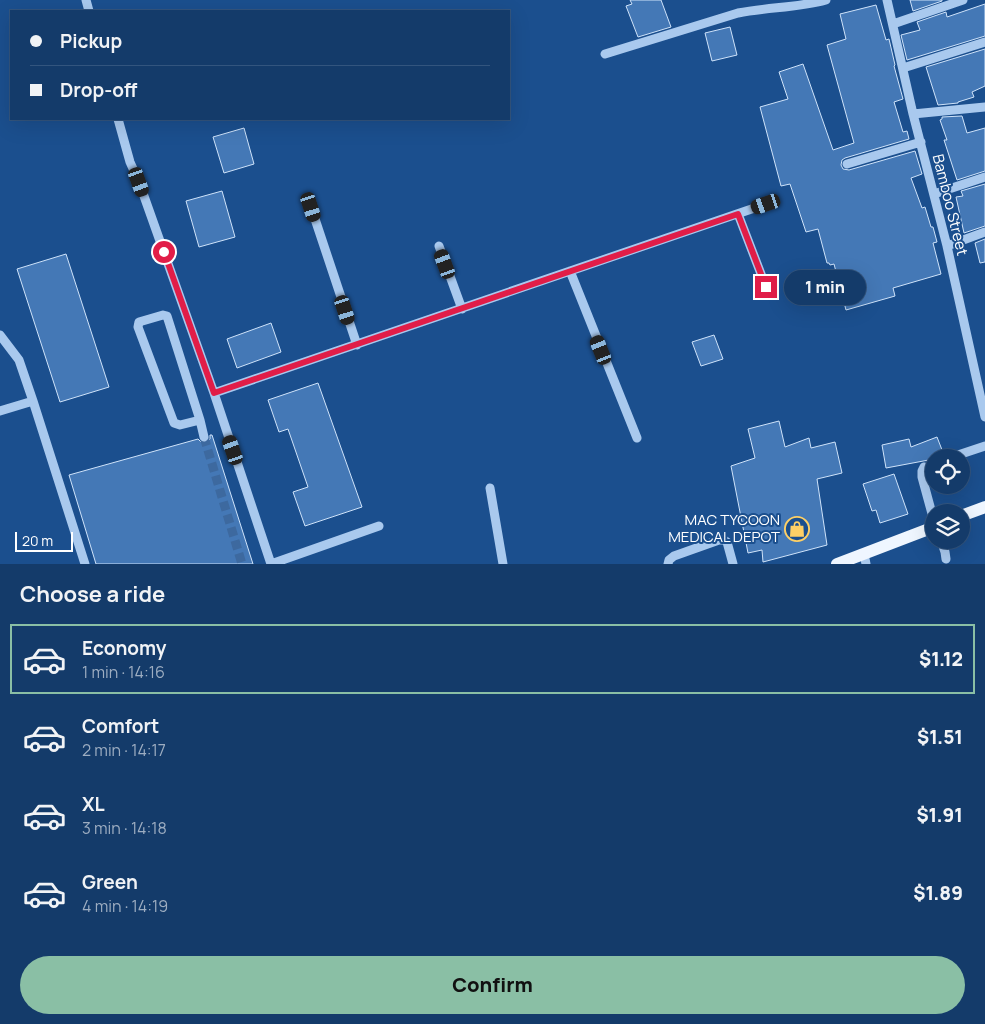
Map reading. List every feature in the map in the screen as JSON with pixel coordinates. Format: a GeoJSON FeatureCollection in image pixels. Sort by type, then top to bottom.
{"type":"FeatureCollection","features":[{"type":"Feature","properties":{"kind":"main road"},"geometry":{"type":"LineString","coordinates":[[970,513],[985,508]]}},
{"type":"Feature","properties":{"kind":"main road"},"geometry":{"type":"LineString","coordinates":[[837,564],[865,559],[925,531]]}},
{"type":"Feature","properties":{"kind":"street"},"geometry":{"type":"LineString","coordinates":[[605,54],[738,13],[812,4],[826,0]]}},
{"type":"Feature","properties":{"kind":"street","name":"Bamboo Street"},"geometry":{"type":"LineString","coordinates":[[887,0],[920,142],[947,246],[985,417]]}},
{"type":"Feature","properties":{"kind":"street"},"geometry":{"type":"LineString","coordinates":[[893,24],[963,0]]}},
{"type":"Feature","properties":{"kind":"street"},"geometry":{"type":"LineString","coordinates":[[903,68],[985,42]]}},
{"type":"Feature","properties":{"kind":"street"},"geometry":{"type":"LineString","coordinates":[[914,114],[985,107]]}},
{"type":"Feature","properties":{"kind":"street"},"geometry":{"type":"LineString","coordinates":[[118,120],[130,162],[139,182],[214,393],[271,564],[379,526]]}},
{"type":"Feature","properties":{"kind":"street"},"geometry":{"type":"LineString","coordinates":[[847,164],[920,142]]}},
{"type":"Feature","properties":{"kind":"street"},"geometry":{"type":"LineString","coordinates":[[934,194],[985,177]]}},
{"type":"Feature","properties":{"kind":"street"},"geometry":{"type":"LineString","coordinates":[[214,393],[766,204]]}},
{"type":"Feature","properties":{"kind":"street"},"geometry":{"type":"LineString","coordinates":[[311,207],[356,344]]}},
{"type":"Feature","properties":{"kind":"street"},"geometry":{"type":"LineString","coordinates":[[738,214],[766,287]]}},
{"type":"Feature","properties":{"kind":"street"},"geometry":{"type":"LineString","coordinates":[[947,246],[985,232]]}},
{"type":"Feature","properties":{"kind":"street"},"geometry":{"type":"LineString","coordinates":[[439,246],[462,309]]}},
{"type":"Feature","properties":{"kind":"street"},"geometry":{"type":"LineString","coordinates":[[570,271],[637,438]]}},
{"type":"Feature","properties":{"kind":"street"},"geometry":{"type":"LineString","coordinates":[[200,420],[180,424],[174,423],[138,327],[141,321],[163,315],[167,316],[200,420],[204,437]]}},
{"type":"Feature","properties":{"kind":"street"},"geometry":{"type":"LineString","coordinates":[[0,335],[19,360],[85,564]]}},
{"type":"Feature","properties":{"kind":"street"},"geometry":{"type":"LineString","coordinates":[[0,411],[33,401]]}},
{"type":"Feature","properties":{"kind":"street"},"geometry":{"type":"LineString","coordinates":[[970,451],[985,446]]}},
{"type":"Feature","properties":{"kind":"street"},"geometry":{"type":"LineString","coordinates":[[924,467],[922,477],[929,504]]}},
{"type":"Feature","properties":{"kind":"street"},"geometry":{"type":"LineString","coordinates":[[490,488],[503,564]]}},
{"type":"Feature","properties":{"kind":"street"},"geometry":{"type":"LineString","coordinates":[[668,564],[669,560],[674,556],[724,540],[727,542],[733,564]]}},
{"type":"Feature","properties":{"kind":"street"},"geometry":{"type":"LineString","coordinates":[[944,549],[946,559]]}},
{"type":"Feature","properties":{"kind":"building"},"geometry":{"type":"Polygon","coordinates":[[[630,0],[661,0],[671,27],[638,37],[626,6],[632,4],[630,0]]]}},
{"type":"Feature","properties":{"kind":"building"},"geometry":{"type":"Polygon","coordinates":[[[910,0],[942,0],[942,1],[913,11],[910,0]]]}},
{"type":"Feature","properties":{"kind":"building"},"geometry":{"type":"Polygon","coordinates":[[[985,4],[985,36],[907,60],[901,35],[920,30],[917,22],[946,12],[947,17],[985,4]]]}},
{"type":"Feature","properties":{"kind":"building"},"geometry":{"type":"Polygon","coordinates":[[[876,5],[886,40],[889,39],[903,99],[894,102],[903,132],[907,131],[909,139],[845,158],[842,160],[841,165],[843,169],[849,170],[915,151],[922,174],[911,178],[922,208],[925,207],[931,227],[933,227],[937,242],[933,243],[941,274],[893,288],[895,296],[846,310],[834,264],[830,265],[827,263],[818,229],[806,232],[790,184],[781,186],[760,107],[788,99],[779,72],[803,64],[833,150],[854,143],[827,45],[846,39],[840,14],[876,5]]]}},
{"type":"Feature","properties":{"kind":"building"},"geometry":{"type":"Polygon","coordinates":[[[730,27],[737,55],[712,61],[705,33],[730,27]]]}},
{"type":"Feature","properties":{"kind":"building"},"geometry":{"type":"Polygon","coordinates":[[[985,49],[985,86],[972,92],[974,97],[958,103],[938,105],[926,67],[985,49]]]}},
{"type":"Feature","properties":{"kind":"building"},"geometry":{"type":"Polygon","coordinates":[[[962,116],[967,133],[985,128],[985,171],[957,180],[944,140],[947,140],[940,120],[942,117],[962,116]]]}},
{"type":"Feature","properties":{"kind":"building"},"geometry":{"type":"Polygon","coordinates":[[[244,128],[254,164],[224,173],[213,137],[244,128]]]}},
{"type":"Feature","properties":{"kind":"building"},"geometry":{"type":"Polygon","coordinates":[[[985,184],[985,226],[964,233],[956,197],[963,196],[961,191],[985,184]]]}},
{"type":"Feature","properties":{"kind":"building"},"geometry":{"type":"Polygon","coordinates":[[[222,191],[235,237],[199,247],[186,201],[222,191]]]}},
{"type":"Feature","properties":{"kind":"building"},"geometry":{"type":"Polygon","coordinates":[[[985,239],[985,262],[980,263],[975,243],[985,239]]]}},
{"type":"Feature","properties":{"kind":"building"},"geometry":{"type":"Polygon","coordinates":[[[66,254],[109,387],[60,402],[17,269],[66,254]]]}},
{"type":"Feature","properties":{"kind":"building"},"geometry":{"type":"Polygon","coordinates":[[[271,323],[281,352],[237,368],[227,339],[271,323]]]}},
{"type":"Feature","properties":{"kind":"building"},"geometry":{"type":"Polygon","coordinates":[[[714,335],[723,359],[701,366],[692,342],[714,335]]]}},
{"type":"Feature","properties":{"kind":"building"},"geometry":{"type":"Polygon","coordinates":[[[318,383],[362,507],[305,526],[293,492],[308,487],[288,429],[279,432],[268,400],[318,383]]]}},
{"type":"Feature","properties":{"kind":"building"},"geometry":{"type":"Polygon","coordinates":[[[779,421],[785,447],[809,438],[811,448],[835,442],[842,473],[817,479],[827,545],[763,562],[762,550],[748,553],[731,466],[755,458],[748,429],[779,421]]]}},
{"type":"Feature","properties":{"kind":"building"},"geometry":{"type":"Polygon","coordinates":[[[210,435],[212,435],[253,564],[96,564],[69,475],[198,439],[202,443],[206,443],[210,439],[210,435]]]}},
{"type":"Feature","properties":{"kind":"building"},"geometry":{"type":"Polygon","coordinates":[[[937,437],[942,449],[925,449],[925,461],[886,468],[882,445],[909,439],[911,447],[937,437]]]}},
{"type":"Feature","properties":{"kind":"building"},"geometry":{"type":"Polygon","coordinates":[[[894,474],[908,514],[880,523],[876,510],[872,511],[863,484],[894,474]]]}},
{"type":"Feature","properties":{"kind":"tunnel"},"geometry":{"type":"LineString","coordinates":[[204,437],[242,564]]}},
{"type":"Feature","properties":{"kind":"place","name":"MAC TYCOON MEDICAL DEPOT"},"geometry":{"type":"Point","coordinates":[797,529]}},
{"type":"Feature","properties":{"kind":"route"},"geometry":{"type":"LineString","coordinates":[[164,252],[214,393],[738,214],[766,287]]}}]}
